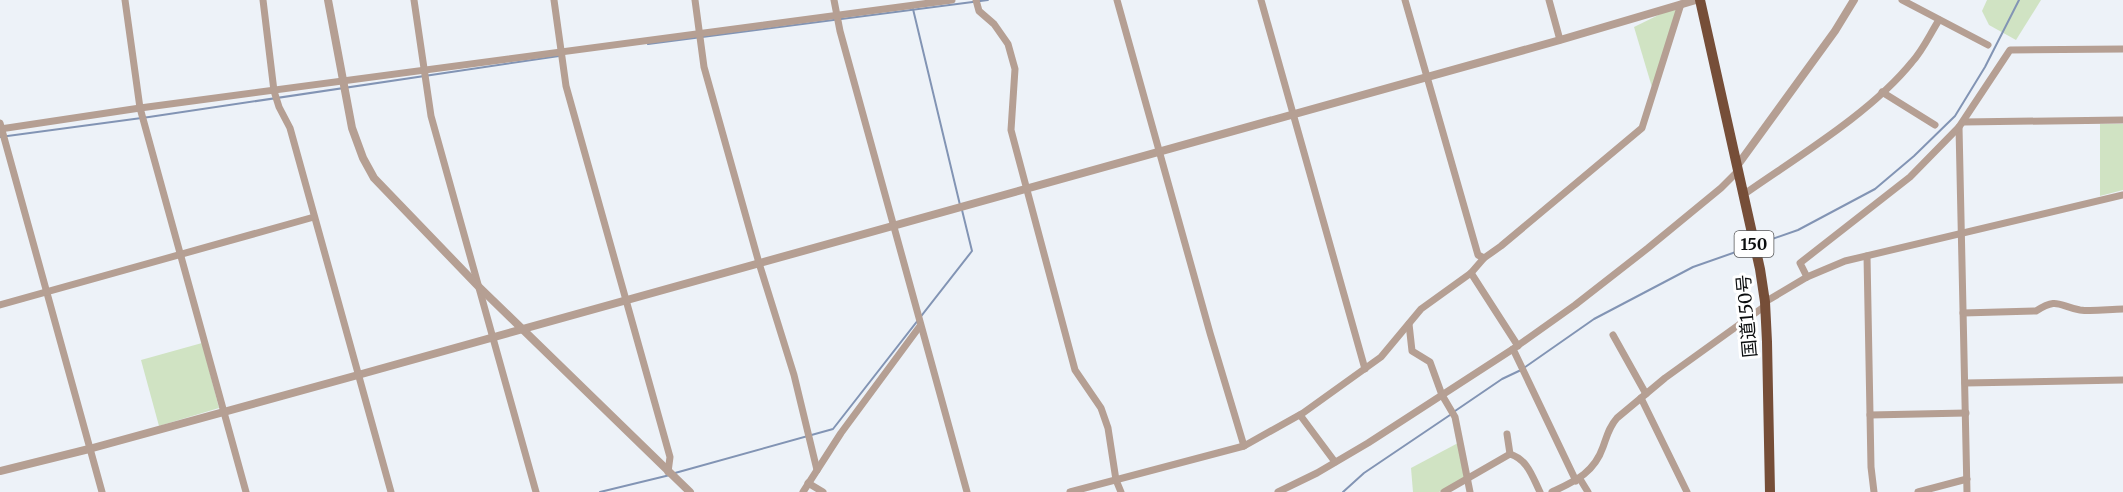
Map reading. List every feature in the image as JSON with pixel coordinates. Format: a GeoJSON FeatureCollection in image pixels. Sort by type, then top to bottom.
{"type":"FeatureCollection","features":[{"type":"Feature","properties":{"kind":"highway","name":"国道150号"},"geometry":{"type":"LineString","coordinates":[[1698,0],[1743,195],[1765,304],[1770,492]]}},
{"type":"Feature","properties":{"kind":"street"},"geometry":{"type":"LineString","coordinates":[[125,0],[140,108],[246,492]]}},
{"type":"Feature","properties":{"kind":"street"},"geometry":{"type":"LineString","coordinates":[[263,0],[274,91],[290,128],[391,492]]}},
{"type":"Feature","properties":{"kind":"street"},"geometry":{"type":"LineString","coordinates":[[328,0],[352,128],[363,158],[374,178],[478,286],[690,492]]}},
{"type":"Feature","properties":{"kind":"street"},"geometry":{"type":"LineString","coordinates":[[414,0],[431,116],[536,492]]}},
{"type":"Feature","properties":{"kind":"street"},"geometry":{"type":"LineString","coordinates":[[554,0],[566,86],[670,457],[668,472]]}},
{"type":"Feature","properties":{"kind":"street"},"geometry":{"type":"LineString","coordinates":[[696,0],[705,67],[759,263],[794,375],[817,470]]}},
{"type":"Feature","properties":{"kind":"street"},"geometry":{"type":"LineString","coordinates":[[834,0],[836,16],[892,225],[967,492]]}},
{"type":"Feature","properties":{"kind":"street"},"geometry":{"type":"LineString","coordinates":[[102,492],[0,127],[952,0]]}},
{"type":"Feature","properties":{"kind":"street"},"geometry":{"type":"LineString","coordinates":[[976,0],[978,10],[994,24],[1008,44],[1015,69],[1011,130],[1076,369],[1101,408],[1108,428],[1116,480],[1121,492]]}},
{"type":"Feature","properties":{"kind":"street"},"geometry":{"type":"LineString","coordinates":[[1117,0],[1158,151],[1244,446]]}},
{"type":"Feature","properties":{"kind":"street"},"geometry":{"type":"LineString","coordinates":[[1261,0],[1365,369]]}},
{"type":"Feature","properties":{"kind":"street"},"geometry":{"type":"LineString","coordinates":[[1405,0],[1478,255],[1484,258]]}},
{"type":"Feature","properties":{"kind":"street"},"geometry":{"type":"LineString","coordinates":[[1549,0],[1560,40]]}},
{"type":"Feature","properties":{"kind":"street"},"geometry":{"type":"LineString","coordinates":[[0,471],[89,449],[493,338],[1698,0]]}},
{"type":"Feature","properties":{"kind":"street"},"geometry":{"type":"LineString","coordinates":[[1278,492],[1368,443],[1516,347],[1575,306],[1721,188],[1835,31],[1854,0]]}},
{"type":"Feature","properties":{"kind":"street"},"geometry":{"type":"LineString","coordinates":[[1902,0],[1988,45]]}},
{"type":"Feature","properties":{"kind":"street"},"geometry":{"type":"LineString","coordinates":[[1070,492],[1244,446],[1300,415],[1382,357],[1421,309],[1471,273],[1484,258],[1642,128],[1681,4]]}},
{"type":"Feature","properties":{"kind":"street"},"geometry":{"type":"LineString","coordinates":[[1743,195],[1859,112],[1882,92],[1913,62],[1939,20]]}},
{"type":"Feature","properties":{"kind":"street"},"geometry":{"type":"LineString","coordinates":[[1806,277],[1800,263],[1910,177],[1961,125],[2010,50],[2123,49]]}},
{"type":"Feature","properties":{"kind":"street"},"geometry":{"type":"LineString","coordinates":[[1882,92],[1935,125]]}},
{"type":"Feature","properties":{"kind":"street"},"geometry":{"type":"LineString","coordinates":[[1961,125],[2123,120]]}},
{"type":"Feature","properties":{"kind":"street"},"geometry":{"type":"LineString","coordinates":[[1961,125],[1967,492]]}},
{"type":"Feature","properties":{"kind":"street"},"geometry":{"type":"LineString","coordinates":[[1552,492],[1578,480],[1598,459],[1611,424],[1644,396],[1765,304],[1806,277],[1822,269],[1867,256],[2123,195]]}},
{"type":"Feature","properties":{"kind":"street"},"geometry":{"type":"LineString","coordinates":[[0,305],[314,217]]}},
{"type":"Feature","properties":{"kind":"street"},"geometry":{"type":"LineString","coordinates":[[1867,256],[1871,467],[1874,492]]}},
{"type":"Feature","properties":{"kind":"street"},"geometry":{"type":"LineString","coordinates":[[1471,273],[1516,347],[1578,480],[1588,492]]}},
{"type":"Feature","properties":{"kind":"street"},"geometry":{"type":"LineString","coordinates":[[1963,313],[2036,311],[2046,304],[2055,302],[2080,310],[2123,309]]}},
{"type":"Feature","properties":{"kind":"street"},"geometry":{"type":"LineString","coordinates":[[1409,324],[1412,351],[1430,362],[1442,394],[1455,417],[1470,492]]}},
{"type":"Feature","properties":{"kind":"street"},"geometry":{"type":"LineString","coordinates":[[802,492],[841,433],[920,326]]}},
{"type":"Feature","properties":{"kind":"street"},"geometry":{"type":"LineString","coordinates":[[1613,335],[1688,492]]}},
{"type":"Feature","properties":{"kind":"street"},"geometry":{"type":"LineString","coordinates":[[1965,383],[2123,380]]}},
{"type":"Feature","properties":{"kind":"street"},"geometry":{"type":"LineString","coordinates":[[1870,416],[1965,413]]}},
{"type":"Feature","properties":{"kind":"street"},"geometry":{"type":"LineString","coordinates":[[1300,415],[1335,462]]}},
{"type":"Feature","properties":{"kind":"street"},"geometry":{"type":"LineString","coordinates":[[1507,434],[1510,454]]}},
{"type":"Feature","properties":{"kind":"street"},"geometry":{"type":"LineString","coordinates":[[1444,492],[1510,454],[1525,462],[1540,492]]}},
{"type":"Feature","properties":{"kind":"street"},"geometry":{"type":"LineString","coordinates":[[1918,492],[1967,479]]}},
{"type":"Feature","properties":{"kind":"street"},"geometry":{"type":"LineString","coordinates":[[808,483],[823,492]]}},
{"type":"Feature","properties":{"kind":"green space"},"geometry":{"type":"Polygon","coordinates":[[[1987,0],[2041,0],[2016,40],[1989,25],[1982,11],[1987,0]]]}},
{"type":"Feature","properties":{"kind":"green space"},"geometry":{"type":"Polygon","coordinates":[[[1681,4],[1654,94],[1634,27],[1681,4]]]}},
{"type":"Feature","properties":{"kind":"green space"},"geometry":{"type":"Polygon","coordinates":[[[2100,124],[2123,124],[2123,190],[2100,196],[2100,124]]]}},
{"type":"Feature","properties":{"kind":"green space"},"geometry":{"type":"Polygon","coordinates":[[[202,343],[219,408],[159,426],[141,360],[202,343]]]}},
{"type":"Feature","properties":{"kind":"green space"},"geometry":{"type":"Polygon","coordinates":[[[1458,443],[1464,478],[1439,492],[1413,492],[1411,468],[1458,443]]]}},
{"type":"Feature","properties":{"kind":"waterway"},"geometry":{"type":"LineString","coordinates":[[648,44],[988,0]]}},
{"type":"Feature","properties":{"kind":"waterway"},"geometry":{"type":"LineString","coordinates":[[1758,244],[1798,230],[1875,189],[1914,156],[1955,116],[1985,67],[2019,0]]}},
{"type":"Feature","properties":{"kind":"waterway"},"geometry":{"type":"LineString","coordinates":[[913,9],[960,205]]}},
{"type":"Feature","properties":{"kind":"waterway"},"geometry":{"type":"LineString","coordinates":[[0,137],[559,56]]}},
{"type":"Feature","properties":{"kind":"waterway"},"geometry":{"type":"LineString","coordinates":[[675,473],[833,429],[972,251],[962,210]]}},
{"type":"Feature","properties":{"kind":"waterway"},"geometry":{"type":"LineString","coordinates":[[1455,411],[1502,379],[1521,370],[1594,319],[1693,267],[1750,247]]}},
{"type":"Feature","properties":{"kind":"waterway"},"geometry":{"type":"LineString","coordinates":[[1343,492],[1364,473],[1450,415]]}},
{"type":"Feature","properties":{"kind":"waterway"},"geometry":{"type":"LineString","coordinates":[[600,492],[670,475]]}}]}
